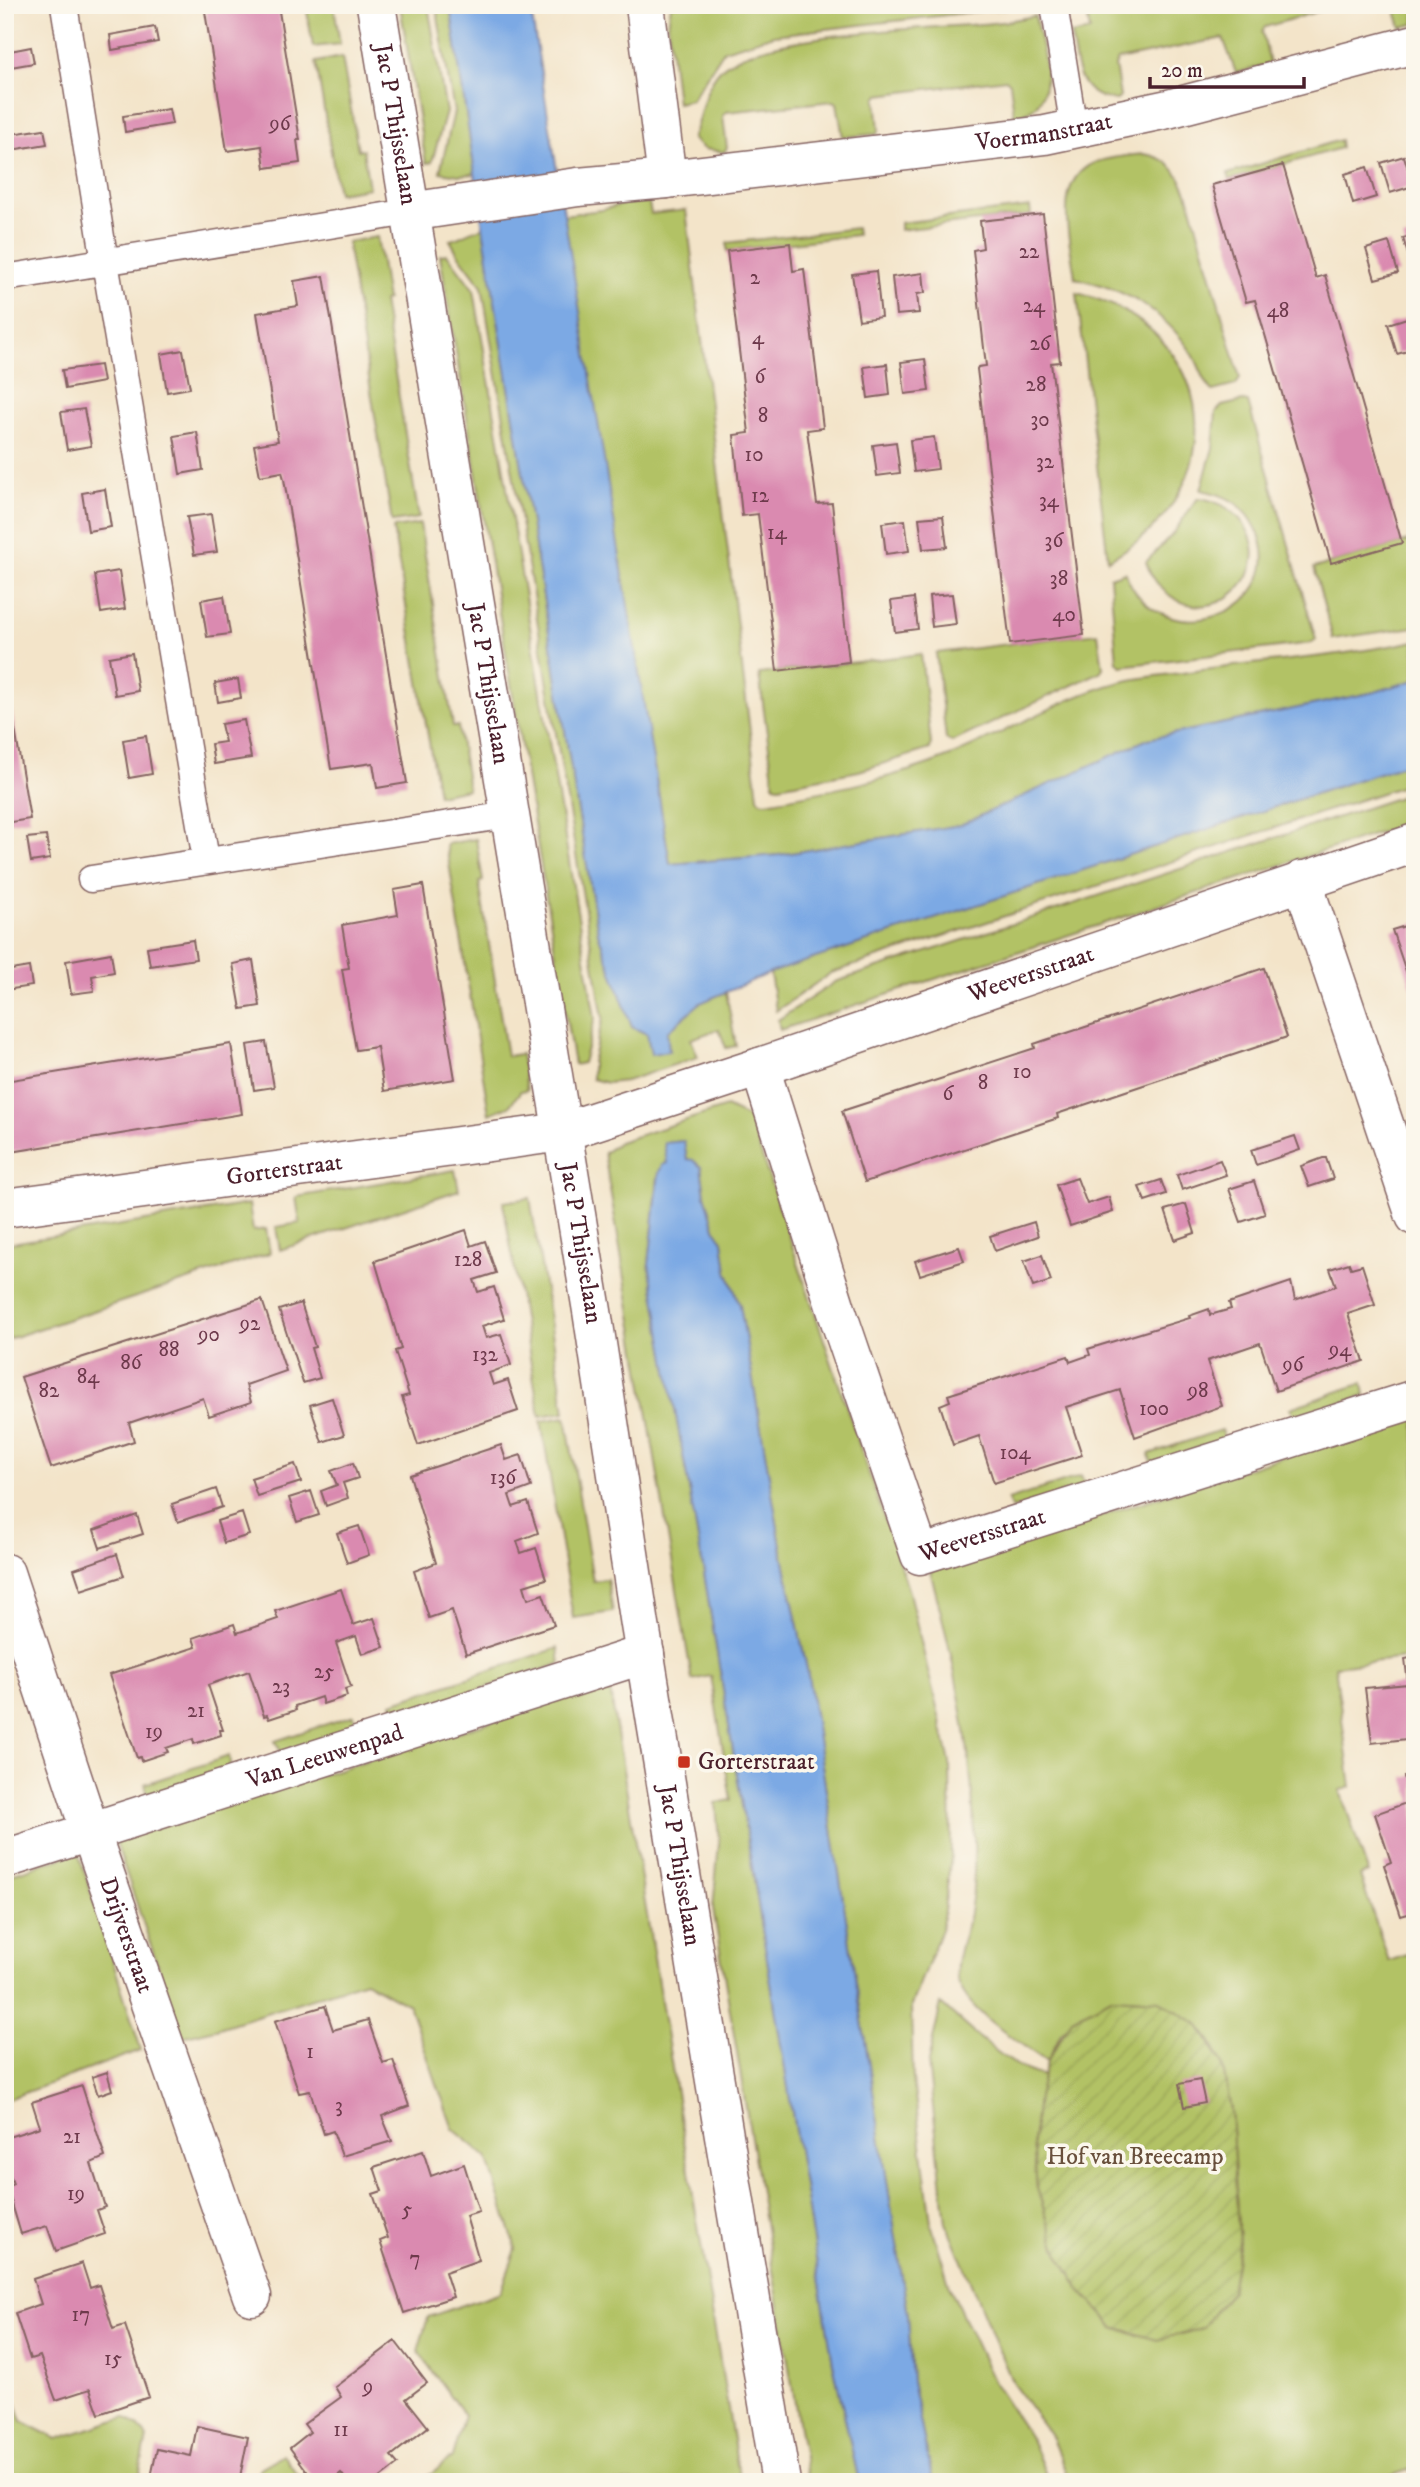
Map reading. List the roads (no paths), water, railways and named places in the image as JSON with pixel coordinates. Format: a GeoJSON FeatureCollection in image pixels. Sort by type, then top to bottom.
{"type":"FeatureCollection","features":[{"type":"Feature","properties":{"kind":"street","name":"Jac P Thijsselaan"},"geometry":{"type":"LineString","coordinates":[[376,5],[781,2482]]}},
{"type":"Feature","properties":{"kind":"street"},"geometry":{"type":"LineString","coordinates":[[645,5],[667,179]]}},
{"type":"Feature","properties":{"kind":"street","name":"Voermanstraat"},"geometry":{"type":"LineString","coordinates":[[410,212],[578,187],[1045,135],[1168,109],[1415,44]]}},
{"type":"Feature","properties":{"kind":"street","name":"Weeversstraat"},"geometry":{"type":"LineString","coordinates":[[562,1132],[760,1067],[1415,842]]}},
{"type":"Feature","properties":{"kind":"street"},"geometry":{"type":"LineString","coordinates":[[1302,880],[1415,1216]]}},
{"type":"Feature","properties":{"kind":"street","name":"Weeversstraat"},"geometry":{"type":"LineString","coordinates":[[760,1067],[836,1309],[920,1555],[1415,1399]]}},
{"type":"Feature","properties":{"kind":"street","name":"Gorterstraat"},"geometry":{"type":"LineString","coordinates":[[5,1208],[562,1132]]}},
{"type":"Feature","properties":{"kind":"street","name":"Drijverstraat"},"geometry":{"type":"LineString","coordinates":[[5,1573],[90,1831],[251,2297]]}},
{"type":"Feature","properties":{"kind":"street","name":"Van Leeuwenpad"},"geometry":{"type":"LineString","coordinates":[[5,1859],[645,1654]]}},
{"type":"Feature","properties":{"kind":"lane"},"geometry":{"type":"LineString","coordinates":[[64,5],[206,860]]}},
{"type":"Feature","properties":{"kind":"lane"},"geometry":{"type":"LineString","coordinates":[[1054,5],[1074,129]]}},
{"type":"Feature","properties":{"kind":"lane"},"geometry":{"type":"LineString","coordinates":[[5,278],[410,212]]}},
{"type":"Feature","properties":{"kind":"lane"},"geometry":{"type":"LineString","coordinates":[[91,879],[509,815]]}},
{"type":"Feature","properties":{"kind":"water"},"geometry":{"type":"Polygon","coordinates":[[[450,5],[530,5],[670,864],[779,855],[960,825],[1148,739],[1375,692],[1415,680],[1415,761],[770,973],[700,1003],[667,1032],[669,1051],[651,1054],[647,1034],[632,1027],[598,933],[483,228],[450,5]]]}},
{"type":"Feature","properties":{"kind":"water"},"geometry":{"type":"Polygon","coordinates":[[[684,1141],[687,1159],[693,1160],[701,1167],[705,1195],[716,1231],[723,1241],[727,1271],[740,1305],[782,1552],[807,1669],[908,2315],[912,2382],[933,2482],[859,2482],[833,2363],[704,1573],[649,1264],[659,1172],[662,1165],[667,1163],[664,1143],[684,1141]]]}},
{"type":"Feature","properties":{"kind":"place","name":"Gorterstraat"},"geometry":{"type":"Point","coordinates":[684,1762]}},
{"type":"Feature","properties":{"kind":"park label","name":"Hof van Breecamp"},"geometry":{"type":"Point","coordinates":[1135,2157]}}]}
